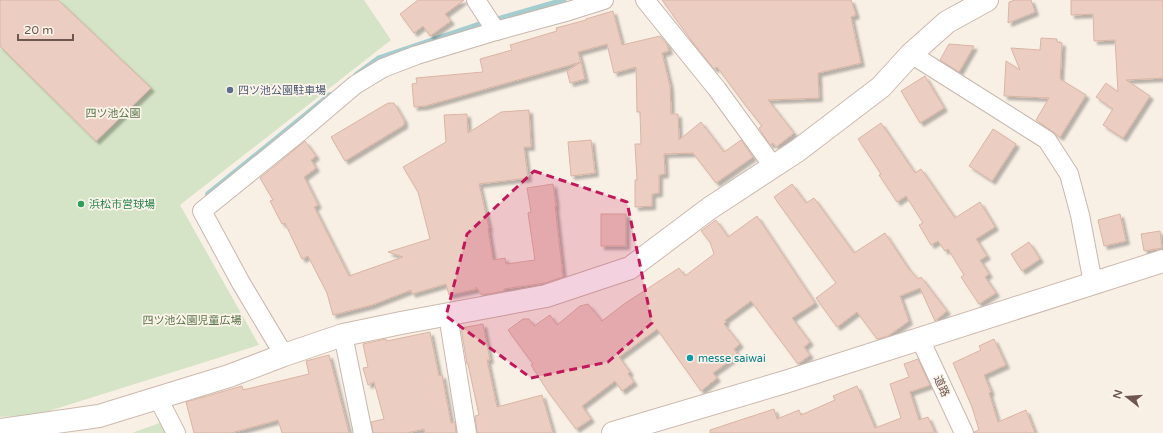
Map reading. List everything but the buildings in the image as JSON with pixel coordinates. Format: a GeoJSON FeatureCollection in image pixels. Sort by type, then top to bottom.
{"type":"FeatureCollection","features":[{"type":"Feature","properties":{"kind":"street"},"geometry":{"type":"LineString","coordinates":[[476,0],[491,24]]}},
{"type":"Feature","properties":{"kind":"street"},"geometry":{"type":"LineString","coordinates":[[284,355],[241,283],[202,211],[355,85],[383,68],[491,24],[569,11],[604,0]]}},
{"type":"Feature","properties":{"kind":"street"},"geometry":{"type":"LineString","coordinates":[[645,0],[717,89],[773,166]]}},
{"type":"Feature","properties":{"kind":"street"},"geometry":{"type":"LineString","coordinates":[[0,430],[99,416],[229,376],[342,335],[401,322],[448,315],[546,296],[630,268],[710,208],[797,151],[881,87],[911,54],[946,22],[987,0]]}},
{"type":"Feature","properties":{"kind":"street"},"geometry":{"type":"LineString","coordinates":[[911,54],[1047,140],[1069,174],[1080,215],[1093,283]]}},
{"type":"Feature","properties":{"kind":"street"},"geometry":{"type":"LineString","coordinates":[[613,433],[645,429],[1163,261]]}},
{"type":"Feature","properties":{"kind":"street"},"geometry":{"type":"LineString","coordinates":[[448,315],[467,433]]}},
{"type":"Feature","properties":{"kind":"street"},"geometry":{"type":"LineString","coordinates":[[342,335],[363,433]]}},
{"type":"Feature","properties":{"kind":"street","name":"道路"},"geometry":{"type":"LineString","coordinates":[[920,339],[964,433]]}},
{"type":"Feature","properties":{"kind":"street"},"geometry":{"type":"LineString","coordinates":[[161,397],[162,406],[176,433]]}},
{"type":"Feature","properties":{"kind":"highlighted area"},"geometry":{"type":"Polygon","coordinates":[[[534,171],[627,202],[652,323],[608,362],[531,378],[446,316],[467,234],[534,171]]]}},
{"type":"Feature","properties":{"kind":"green space","name":"四ツ池公園"},"geometry":{"type":"Polygon","coordinates":[[[0,0],[364,0],[391,40],[180,205],[259,345],[36,415],[0,417],[0,0]]]}},
{"type":"Feature","properties":{"kind":"green space"},"geometry":{"type":"Polygon","coordinates":[[[165,421],[172,433],[132,433],[165,421]]]}},
{"type":"Feature","properties":{"kind":"waterway"},"geometry":{"type":"LineString","coordinates":[[356,75],[379,58],[477,25],[564,0]]}},
{"type":"Feature","properties":{"kind":"waterway"},"geometry":{"type":"LineString","coordinates":[[208,194],[330,95]]}},
{"type":"Feature","properties":{"kind":"place","name":"四ツ池公園駐車場"},"geometry":{"type":"Point","coordinates":[230,90]}},
{"type":"Feature","properties":{"kind":"place","name":"浜松市営球場"},"geometry":{"type":"Point","coordinates":[81,204]}},
{"type":"Feature","properties":{"kind":"place","name":"messe saiwai"},"geometry":{"type":"Point","coordinates":[690,358]}},
{"type":"Feature","properties":{"kind":"park label","name":"四ツ池公園児童広場"},"geometry":{"type":"Point","coordinates":[192,320]}}]}
